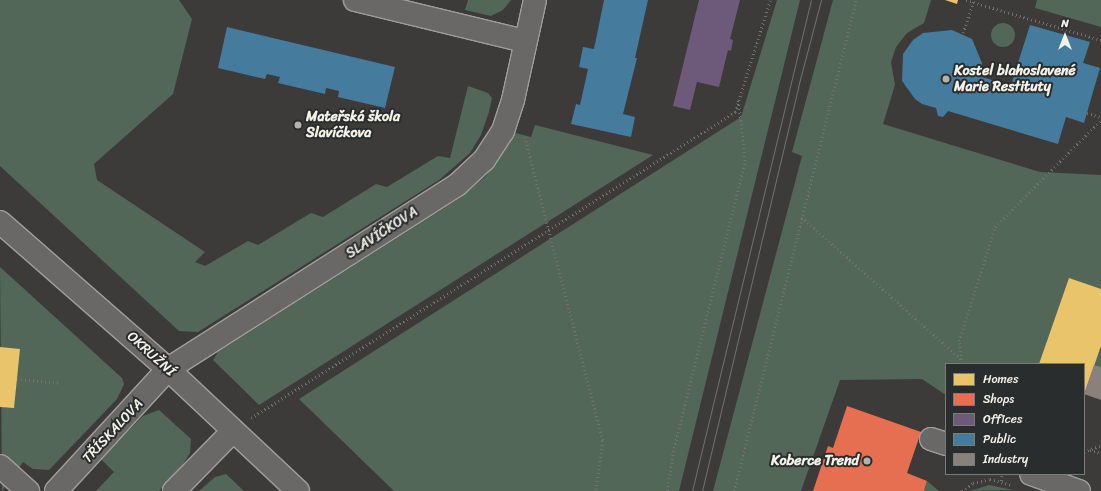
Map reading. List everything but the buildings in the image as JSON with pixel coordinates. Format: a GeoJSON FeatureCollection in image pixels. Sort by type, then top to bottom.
{"type":"FeatureCollection","features":[{"type":"Feature","properties":{"kind":"street"},"geometry":{"type":"LineString","coordinates":[[354,0],[526,41]]}},
{"type":"Feature","properties":{"kind":"street","name":"SLAVÍČKOVA"},"geometry":{"type":"LineString","coordinates":[[168,369],[457,185],[484,160],[503,131],[513,100],[536,0]]}},
{"type":"Feature","properties":{"kind":"street","name":"OKRUŽNÍ"},"geometry":{"type":"LineString","coordinates":[[0,222],[168,369],[232,431],[298,491]]}},
{"type":"Feature","properties":{"kind":"street","name":"TŘÍSKALOVA"},"geometry":{"type":"LineString","coordinates":[[56,491],[168,369]]}},
{"type":"Feature","properties":{"kind":"street"},"geometry":{"type":"LineString","coordinates":[[174,491],[232,431]]}},
{"type":"Feature","properties":{"kind":"street"},"geometry":{"type":"LineString","coordinates":[[0,466],[28,491]]}},
{"type":"Feature","properties":{"kind":"street"},"geometry":{"type":"LineString","coordinates":[[1025,481],[1079,491]]}},
{"type":"Feature","properties":{"kind":"path"},"geometry":{"type":"LineString","coordinates":[[232,431],[735,112],[770,0]]}},
{"type":"Feature","properties":{"kind":"path"},"geometry":{"type":"LineString","coordinates":[[734,491],[856,0]]}},
{"type":"Feature","properties":{"kind":"path"},"geometry":{"type":"LineString","coordinates":[[966,0],[1101,40]]}},
{"type":"Feature","properties":{"kind":"path"},"geometry":{"type":"LineString","coordinates":[[963,33],[973,2]]}},
{"type":"Feature","properties":{"kind":"path"},"geometry":{"type":"LineString","coordinates":[[513,100],[535,168],[548,230],[603,442],[596,491]]}},
{"type":"Feature","properties":{"kind":"path"},"geometry":{"type":"LineString","coordinates":[[666,491],[674,448],[745,160],[738,100]]}},
{"type":"Feature","properties":{"kind":"path"},"geometry":{"type":"LineString","coordinates":[[962,363],[959,342],[995,227],[1101,118],[1087,113]]}},
{"type":"Feature","properties":{"kind":"path"},"geometry":{"type":"LineString","coordinates":[[802,217],[961,360]]}},
{"type":"Feature","properties":{"kind":"path"},"geometry":{"type":"LineString","coordinates":[[17,379],[61,383]]}},
{"type":"Feature","properties":{"kind":"path"},"geometry":{"type":"LineString","coordinates":[[1085,452],[1101,445]]}},
{"type":"Feature","properties":{"kind":"path"},"geometry":{"type":"LineString","coordinates":[[1090,450],[1101,453]]}},
{"type":"Feature","properties":{"kind":"path"},"geometry":{"type":"LineString","coordinates":[[1001,481],[1002,475]]}},
{"type":"Feature","properties":{"kind":"path"},"geometry":{"type":"LineString","coordinates":[[962,491],[973,483],[990,479],[1001,481],[1025,481]]}},
{"type":"Feature","properties":{"kind":"green space"},"geometry":{"type":"Polygon","coordinates":[[[0,0],[179,0],[192,19],[173,94],[94,164],[97,180],[205,252],[195,262],[205,266],[248,241],[258,245],[311,213],[323,217],[376,184],[387,187],[438,156],[450,158],[468,86],[488,93],[492,98],[481,135],[470,153],[439,180],[198,332],[179,331],[0,166],[0,0]]]}},
{"type":"Feature","properties":{"kind":"green space"},"geometry":{"type":"Polygon","coordinates":[[[468,0],[511,0],[503,10],[491,16],[465,10],[468,0]]]}},
{"type":"Feature","properties":{"kind":"green space"},"geometry":{"type":"Polygon","coordinates":[[[777,0],[800,0],[679,491],[394,491],[299,399],[741,117],[777,0]]]}},
{"type":"Feature","properties":{"kind":"green space"},"geometry":{"type":"Polygon","coordinates":[[[833,0],[931,0],[924,23],[907,33],[896,47],[891,62],[895,85],[883,124],[1040,172],[1101,175],[1101,289],[1040,363],[945,363],[945,394],[922,379],[840,380],[801,491],[713,491],[802,156],[792,152],[833,0]]]}},
{"type":"Feature","properties":{"kind":"green space"},"geometry":{"type":"Polygon","coordinates":[[[1037,0],[1101,0],[1101,27],[1035,8],[1037,0]]]}},
{"type":"Feature","properties":{"kind":"green space"},"geometry":{"type":"Polygon","coordinates":[[[1003,23],[1012,26],[1015,35],[1012,44],[1003,47],[994,44],[991,35],[994,26],[1003,23]]]}},
{"type":"Feature","properties":{"kind":"green space"},"geometry":{"type":"Polygon","coordinates":[[[535,125],[653,155],[259,405],[213,360],[218,352],[460,198],[486,176],[507,145],[512,132],[531,137],[535,125]]]}},
{"type":"Feature","properties":{"kind":"green space"},"geometry":{"type":"Polygon","coordinates":[[[0,267],[122,378],[124,384],[117,399],[49,470],[33,469],[23,462],[2,491],[0,267]]]}},
{"type":"Feature","properties":{"kind":"green space"},"geometry":{"type":"Polygon","coordinates":[[[1101,346],[1101,367],[1094,365],[1101,346]]]}},
{"type":"Feature","properties":{"kind":"green space"},"geometry":{"type":"Polygon","coordinates":[[[159,410],[191,439],[190,453],[182,466],[159,491],[96,491],[114,472],[101,459],[143,416],[159,410]]]}},
{"type":"Feature","properties":{"kind":"green space"},"geometry":{"type":"Polygon","coordinates":[[[226,474],[244,491],[199,491],[215,477],[226,474]]]}},
{"type":"Feature","properties":{"kind":"green space"},"geometry":{"type":"Polygon","coordinates":[[[927,481],[939,491],[924,491],[927,481]]]}},
{"type":"Feature","properties":{"kind":"green space"},"geometry":{"type":"Polygon","coordinates":[[[989,485],[1013,490],[970,491],[989,485]]]}},
{"type":"Feature","properties":{"kind":"tram line"},"geometry":{"type":"LineString","coordinates":[[692,491],[811,0]]}},
{"type":"Feature","properties":{"kind":"tram line"},"geometry":{"type":"LineString","coordinates":[[702,491],[798,87],[821,0]]}},
{"type":"Feature","properties":{"kind":"place","name":"Kostel blahoslavené Marie Restituty"},"geometry":{"type":"Point","coordinates":[946,79]}},
{"type":"Feature","properties":{"kind":"place","name":"Mateřská škola Slavíčkova"},"geometry":{"type":"Point","coordinates":[298,125]}},
{"type":"Feature","properties":{"kind":"place","name":"Koberce Trend"},"geometry":{"type":"Point","coordinates":[867,461]}}]}
